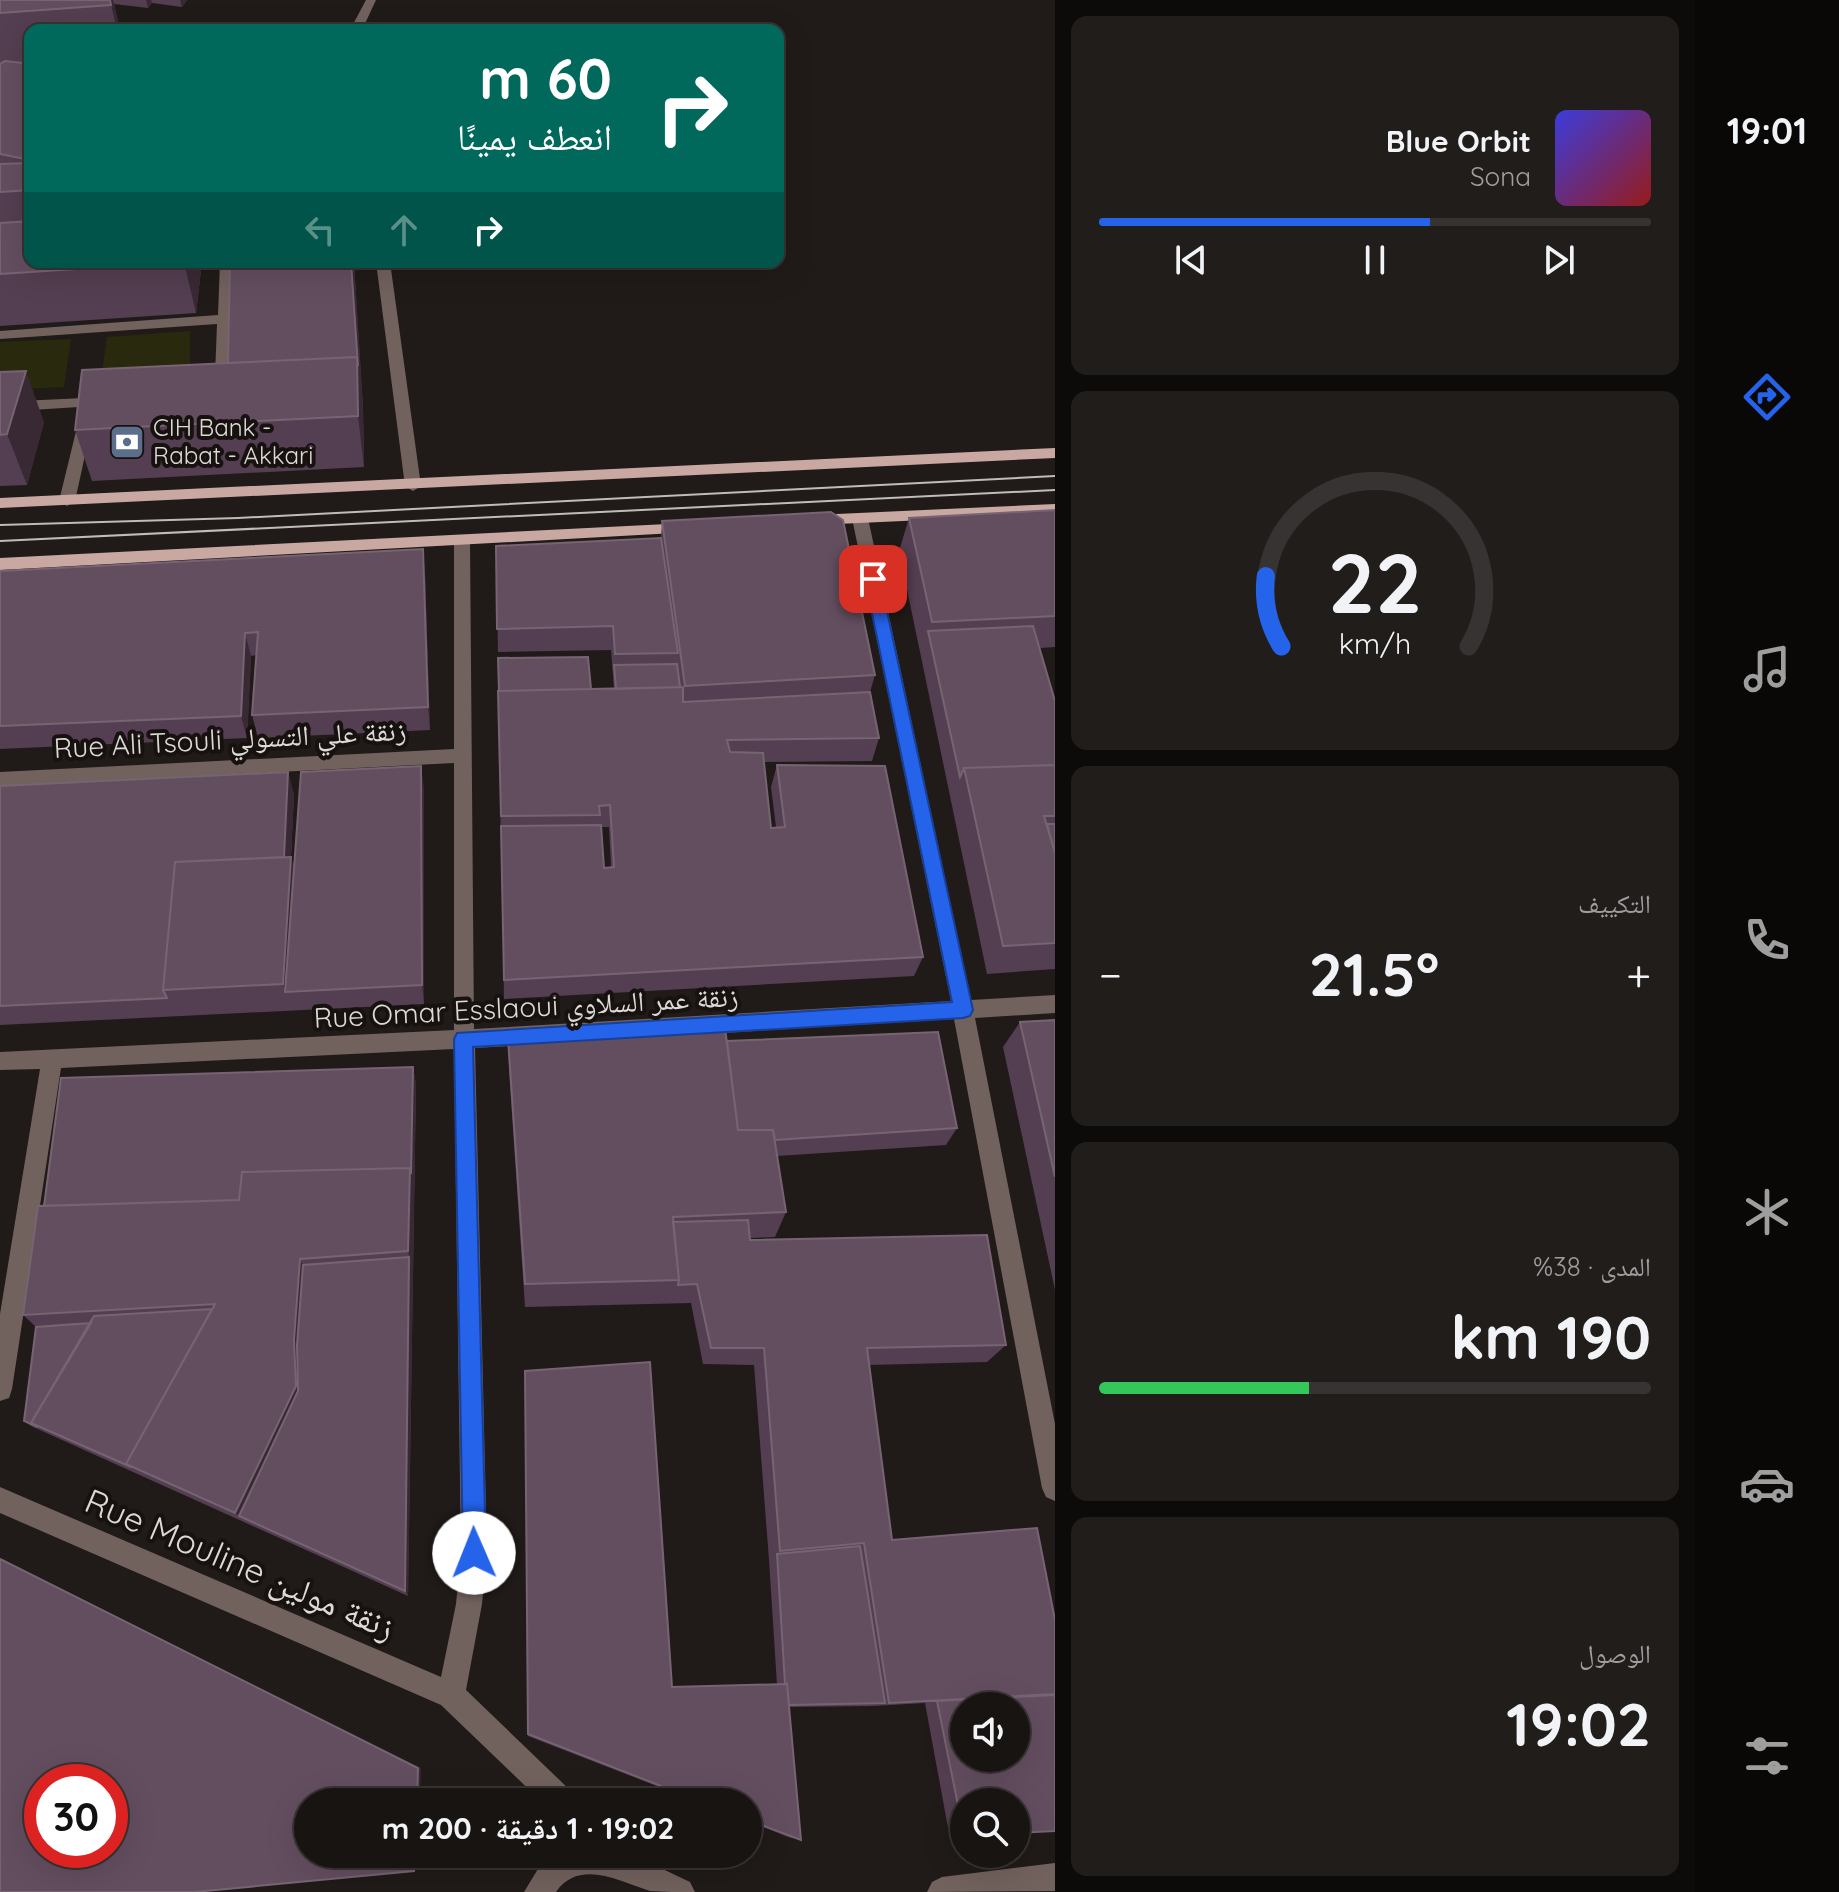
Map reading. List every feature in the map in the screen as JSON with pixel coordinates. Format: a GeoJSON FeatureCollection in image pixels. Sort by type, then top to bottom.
{"type":"FeatureCollection","features":[{"type":"Feature","properties":{"kind":"main road"},"geometry":{"type":"LineString","coordinates":[[0,503],[413,486],[1055,453]]}},
{"type":"Feature","properties":{"kind":"main road"},"geometry":{"type":"LineString","coordinates":[[797,521],[1055,509]]}},
{"type":"Feature","properties":{"kind":"main road"},"geometry":{"type":"LineString","coordinates":[[0,564],[704,527]]}},
{"type":"Feature","properties":{"kind":"street"},"geometry":{"type":"LineString","coordinates":[[359,24],[371,0]]}},
{"type":"Feature","properties":{"kind":"street"},"geometry":{"type":"LineString","coordinates":[[204,393],[216,388],[222,376],[227,268]]}},
{"type":"Feature","properties":{"kind":"street"},"geometry":{"type":"LineString","coordinates":[[384,268],[413,486]]}},
{"type":"Feature","properties":{"kind":"street"},"geometry":{"type":"LineString","coordinates":[[0,335],[224,319]]}},
{"type":"Feature","properties":{"kind":"street"},"geometry":{"type":"LineString","coordinates":[[0,407],[119,401]]}},
{"type":"Feature","properties":{"kind":"street"},"geometry":{"type":"LineString","coordinates":[[67,501],[90,403]]}},
{"type":"Feature","properties":{"kind":"street"},"geometry":{"type":"LineString","coordinates":[[860,518],[963,1010],[1055,1488]]}},
{"type":"Feature","properties":{"kind":"street"},"geometry":{"type":"LineString","coordinates":[[462,542],[464,1039],[474,1553],[469,1604],[451,1695],[547,1788]]}},
{"type":"Feature","properties":{"kind":"street","name":"Rue Ali Tsouli زنقة علي التسولي"},"geometry":{"type":"LineString","coordinates":[[0,779],[462,756]]}},
{"type":"Feature","properties":{"kind":"street","name":"Rue Omar Esslaoui زنقة عمر السلاوي"},"geometry":{"type":"LineString","coordinates":[[0,1061],[464,1039],[1055,1004]]}},
{"type":"Feature","properties":{"kind":"street"},"geometry":{"type":"LineString","coordinates":[[0,1389],[52,1058]]}},
{"type":"Feature","properties":{"kind":"street","name":"Rue Mouline زنقة مولين"},"geometry":{"type":"LineString","coordinates":[[0,1500],[451,1695]]}},
{"type":"Feature","properties":{"kind":"street"},"geometry":{"type":"LineString","coordinates":[[539,1892],[560,1868]]}},
{"type":"Feature","properties":{"kind":"street"},"geometry":{"type":"LineString","coordinates":[[636,1868],[680,1892]]}},
{"type":"Feature","properties":{"kind":"street"},"geometry":{"type":"LineString","coordinates":[[942,1892],[1055,1877]]}},
{"type":"Feature","properties":{"kind":"shaded area"},"geometry":{"type":"Polygon","coordinates":[[[190,331],[190,380],[100,386],[107,337],[190,331]]]}},
{"type":"Feature","properties":{"kind":"shaded area"},"geometry":{"type":"Polygon","coordinates":[[[71,339],[64,387],[0,390],[0,342],[71,339]]]}},
{"type":"Feature","properties":{"kind":"building"},"geometry":{"type":"Polygon","coordinates":[[[0,0],[110,0],[111,5],[0,13],[0,0]]]}},
{"type":"Feature","properties":{"kind":"building"},"geometry":{"type":"Polygon","coordinates":[[[5,61],[23,63],[24,159],[0,154],[0,64],[5,61]]]}},
{"type":"Feature","properties":{"kind":"building"},"geometry":{"type":"Polygon","coordinates":[[[24,163],[24,190],[0,192],[0,164],[24,163]]]}},
{"type":"Feature","properties":{"kind":"building"},"geometry":{"type":"Polygon","coordinates":[[[24,221],[24,268],[92,268],[0,274],[0,223],[24,221]]]}},
{"type":"Feature","properties":{"kind":"building"},"geometry":{"type":"Polygon","coordinates":[[[230,268],[351,268],[358,366],[357,357],[228,363],[230,268]]]}},
{"type":"Feature","properties":{"kind":"building"},"geometry":{"type":"Polygon","coordinates":[[[357,357],[358,416],[75,430],[82,370],[357,357]]]}},
{"type":"Feature","properties":{"kind":"building"},"geometry":{"type":"Polygon","coordinates":[[[26,371],[7,434],[0,435],[0,372],[26,371]]]}},
{"type":"Feature","properties":{"kind":"building"},"geometry":{"type":"Polygon","coordinates":[[[1055,510],[1055,616],[932,622],[909,518],[1055,510]]]}},
{"type":"Feature","properties":{"kind":"building"},"geometry":{"type":"Polygon","coordinates":[[[831,512],[843,520],[875,675],[685,686],[662,521],[831,512]]]}},
{"type":"Feature","properties":{"kind":"building"},"geometry":{"type":"Polygon","coordinates":[[[661,538],[678,653],[615,654],[613,626],[497,629],[496,546],[661,538]]]}},
{"type":"Feature","properties":{"kind":"building"},"geometry":{"type":"Polygon","coordinates":[[[423,549],[428,707],[252,715],[258,632],[245,633],[241,716],[0,726],[0,571],[423,549]]]}},
{"type":"Feature","properties":{"kind":"building"},"geometry":{"type":"Polygon","coordinates":[[[1033,626],[1055,701],[1055,765],[964,768],[960,777],[928,631],[1033,626]]]}},
{"type":"Feature","properties":{"kind":"building"},"geometry":{"type":"Polygon","coordinates":[[[588,657],[591,689],[499,691],[498,658],[588,657]]]}},
{"type":"Feature","properties":{"kind":"building"},"geometry":{"type":"Polygon","coordinates":[[[677,664],[680,687],[616,689],[614,665],[677,664]]]}},
{"type":"Feature","properties":{"kind":"building"},"geometry":{"type":"Polygon","coordinates":[[[683,687],[683,702],[870,692],[879,738],[727,740],[730,752],[763,753],[771,828],[785,827],[777,765],[885,766],[923,957],[504,980],[501,826],[601,825],[604,868],[614,867],[610,805],[599,806],[600,815],[501,816],[498,691],[683,687]]]}},
{"type":"Feature","properties":{"kind":"building"},"geometry":{"type":"Polygon","coordinates":[[[1055,765],[1055,816],[1044,816],[1055,853],[1055,943],[1003,946],[964,768],[1055,765]]]}},
{"type":"Feature","properties":{"kind":"building"},"geometry":{"type":"Polygon","coordinates":[[[421,766],[422,985],[285,992],[301,772],[421,766]]]}},
{"type":"Feature","properties":{"kind":"building"},"geometry":{"type":"Polygon","coordinates":[[[288,772],[284,857],[175,862],[163,990],[167,998],[0,1006],[0,786],[288,772]]]}},
{"type":"Feature","properties":{"kind":"building"},"geometry":{"type":"Polygon","coordinates":[[[1047,824],[1055,824],[1055,853],[1047,824]]]}},
{"type":"Feature","properties":{"kind":"building"},"geometry":{"type":"Polygon","coordinates":[[[291,857],[283,984],[163,990],[175,862],[291,857]]]}},
{"type":"Feature","properties":{"kind":"building"},"geometry":{"type":"Polygon","coordinates":[[[1055,1020],[1055,1177],[1020,1022],[1055,1020]]]}},
{"type":"Feature","properties":{"kind":"building"},"geometry":{"type":"Polygon","coordinates":[[[725,1028],[738,1130],[773,1130],[786,1212],[673,1217],[679,1280],[525,1284],[508,1039],[725,1028]]]}},
{"type":"Feature","properties":{"kind":"building"},"geometry":{"type":"Polygon","coordinates":[[[938,1032],[957,1128],[775,1140],[773,1130],[738,1130],[727,1041],[938,1032]]]}},
{"type":"Feature","properties":{"kind":"building"},"geometry":{"type":"Polygon","coordinates":[[[413,1067],[411,1174],[410,1168],[242,1172],[239,1200],[44,1206],[61,1078],[413,1067]]]}},
{"type":"Feature","properties":{"kind":"building"},"geometry":{"type":"Polygon","coordinates":[[[410,1168],[408,1251],[300,1259],[294,1340],[296,1386],[235,1513],[126,1464],[215,1304],[23,1315],[38,1206],[239,1200],[242,1172],[410,1168]]]}},
{"type":"Feature","properties":{"kind":"building"},"geometry":{"type":"Polygon","coordinates":[[[748,1220],[750,1240],[987,1235],[1006,1345],[867,1348],[892,1540],[1037,1528],[1055,1620],[1055,1694],[950,1692],[950,1700],[889,1703],[864,1543],[780,1551],[764,1348],[711,1348],[697,1284],[678,1285],[673,1222],[748,1220]]]}},
{"type":"Feature","properties":{"kind":"building"},"geometry":{"type":"Polygon","coordinates":[[[409,1257],[405,1591],[239,1516],[298,1391],[297,1345],[303,1265],[409,1257]]]}},
{"type":"Feature","properties":{"kind":"building"},"geometry":{"type":"Polygon","coordinates":[[[212,1309],[126,1464],[131,1467],[31,1423],[94,1316],[212,1309]]]}},
{"type":"Feature","properties":{"kind":"building"},"geometry":{"type":"Polygon","coordinates":[[[91,1323],[31,1423],[38,1427],[24,1421],[36,1327],[91,1323]]]}},
{"type":"Feature","properties":{"kind":"building"},"geometry":{"type":"Polygon","coordinates":[[[650,1362],[672,1687],[787,1684],[801,1840],[762,1825],[762,1788],[666,1788],[528,1734],[525,1371],[650,1362]]]}},
{"type":"Feature","properties":{"kind":"building"},"geometry":{"type":"Polygon","coordinates":[[[860,1546],[885,1703],[789,1705],[777,1554],[860,1546]]]}},
{"type":"Feature","properties":{"kind":"building"},"geometry":{"type":"Polygon","coordinates":[[[0,1559],[418,1768],[417,1788],[294,1788],[294,1868],[414,1868],[414,1871],[195,1892],[0,1892],[0,1559]]]}},
{"type":"Feature","properties":{"kind":"building"},"geometry":{"type":"Polygon","coordinates":[[[1055,1695],[1055,1831],[1030,1832],[1030,1788],[955,1788],[951,1772],[1030,1772],[1030,1696],[1055,1695]]]}},
{"type":"Feature","properties":{"kind":"building"},"geometry":{"type":"Polygon","coordinates":[[[950,1700],[950,1766],[937,1701],[950,1700]]]}},
{"type":"Feature","properties":{"kind":"tram line"},"geometry":{"type":"LineString","coordinates":[[0,525],[238,518],[1055,476]]}},
{"type":"Feature","properties":{"kind":"tram line"},"geometry":{"type":"LineString","coordinates":[[0,541],[1055,490]]}},
{"type":"Feature","properties":{"kind":"place","name":"CIH Bank - Rabat - Akkari"},"geometry":{"type":"Point","coordinates":[127,442]}},
{"type":"Feature","properties":{"kind":"route"},"geometry":{"type":"LineString","coordinates":[[474,1553],[464,1039],[963,1010],[873,579]]}}]}
